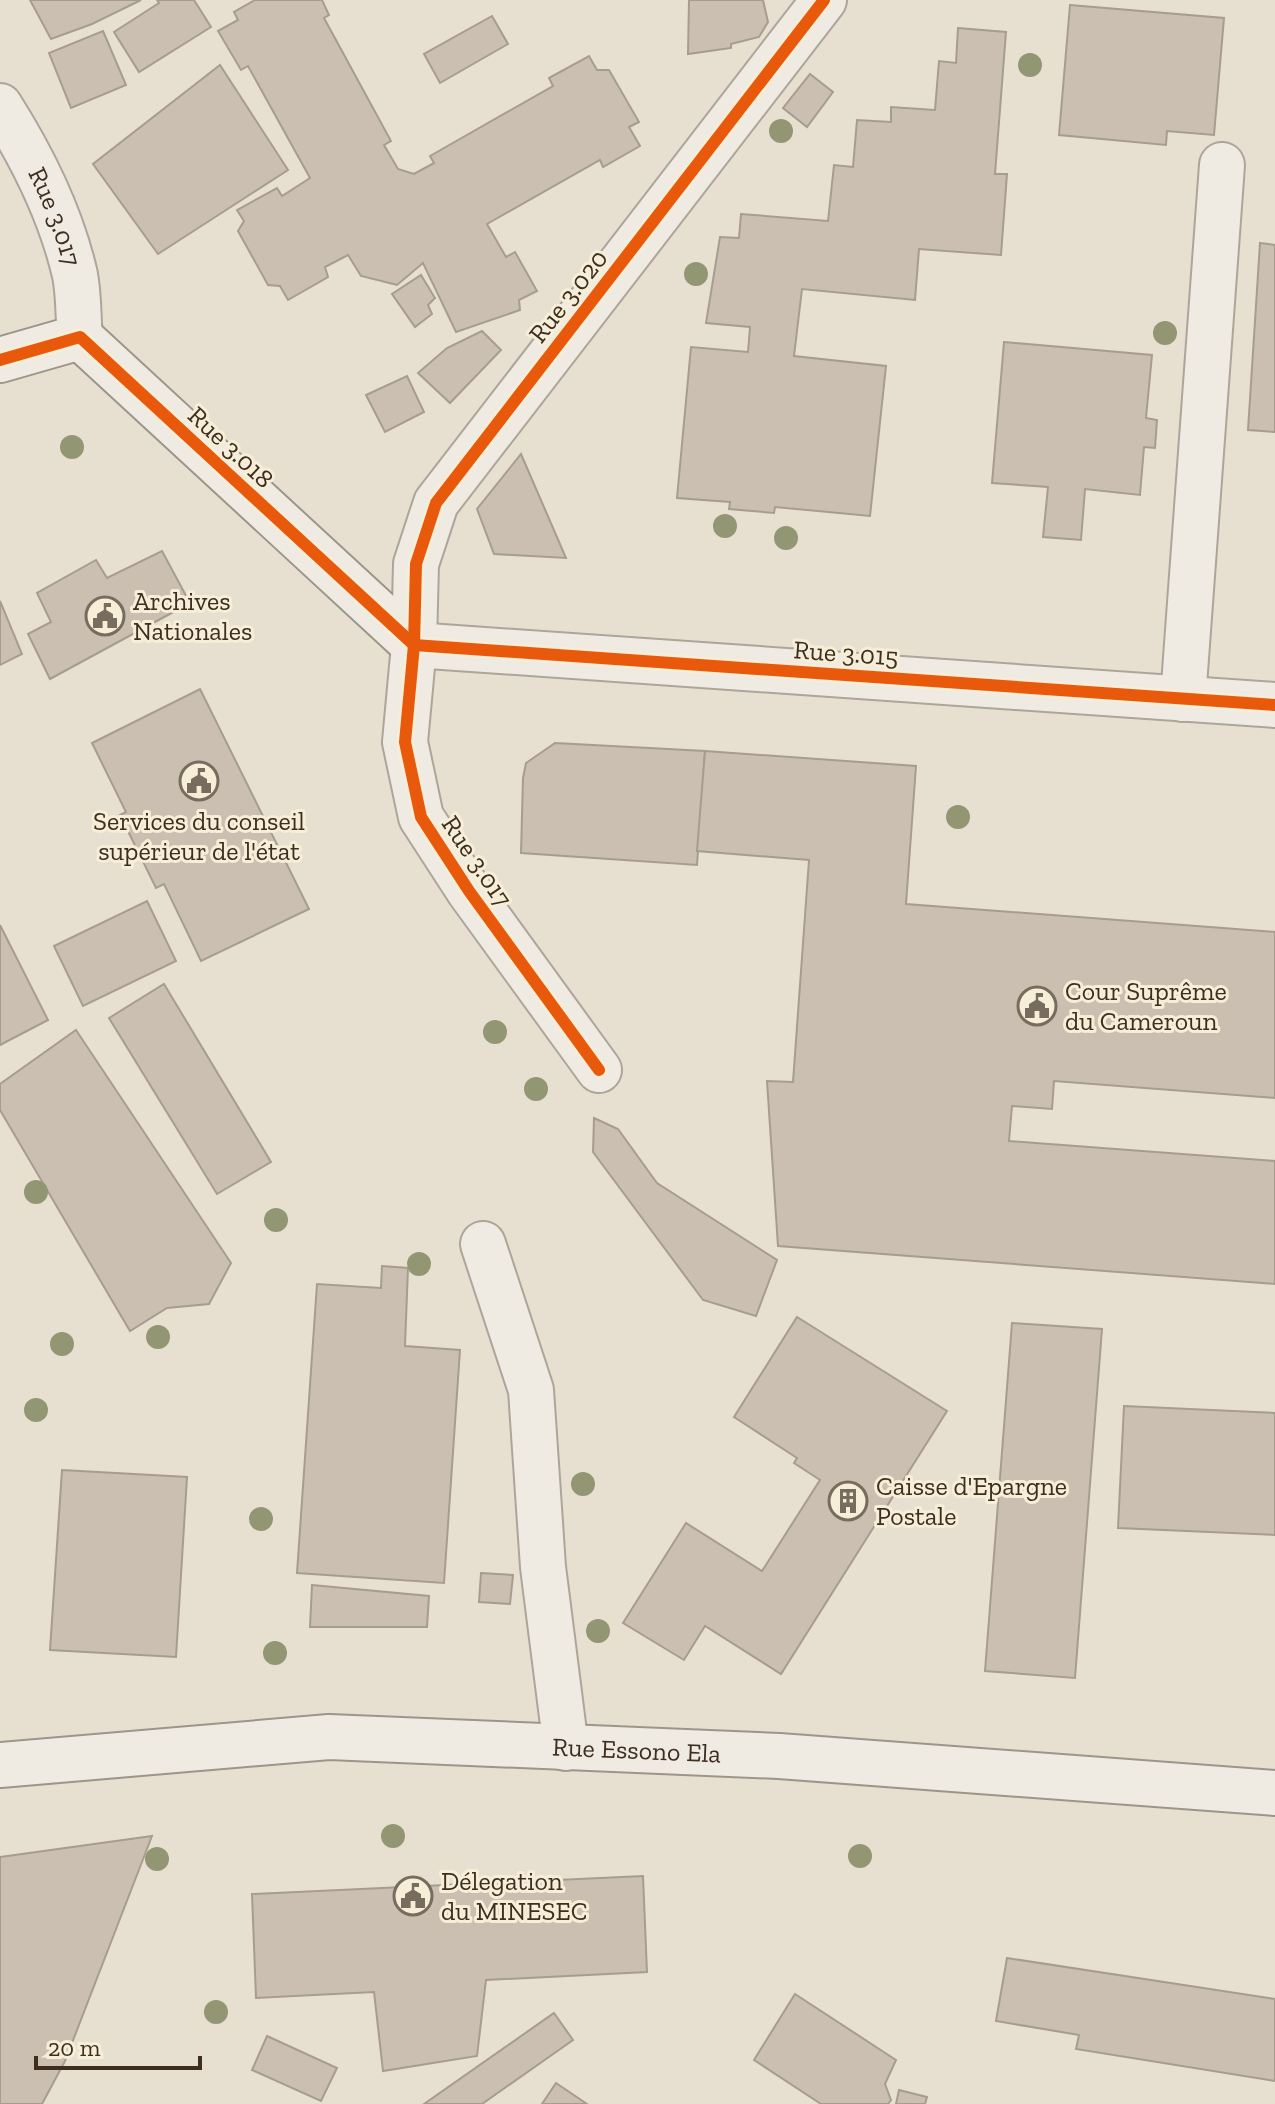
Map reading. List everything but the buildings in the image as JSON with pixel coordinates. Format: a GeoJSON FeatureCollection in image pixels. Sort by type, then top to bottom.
{"type":"FeatureCollection","features":[{"type":"Feature","properties":{"kind":"street","name":"Rue 3.020"},"geometry":{"type":"LineString","coordinates":[[414,645],[416,564],[436,503],[824,0]]}},
{"type":"Feature","properties":{"kind":"street","name":"Rue 3.017"},"geometry":{"type":"LineString","coordinates":[[0,106],[20,138],[58,217],[75,278],[80,337]]}},
{"type":"Feature","properties":{"kind":"street"},"geometry":{"type":"LineString","coordinates":[[1183,699],[1222,165]]}},
{"type":"Feature","properties":{"kind":"street","name":"Rue 3.018"},"geometry":{"type":"LineString","coordinates":[[80,337],[414,645]]}},
{"type":"Feature","properties":{"kind":"street"},"geometry":{"type":"LineString","coordinates":[[0,360],[80,337]]}},
{"type":"Feature","properties":{"kind":"street","name":"Rue 3.015"},"geometry":{"type":"LineString","coordinates":[[414,645],[1275,705]]}},
{"type":"Feature","properties":{"kind":"street","name":"Rue 3.017"},"geometry":{"type":"LineString","coordinates":[[414,645],[405,742],[421,817],[469,891],[599,1070]]}},
{"type":"Feature","properties":{"kind":"street"},"geometry":{"type":"LineString","coordinates":[[483,1244],[531,1390],[543,1567],[566,1748]]}},
{"type":"Feature","properties":{"kind":"street","name":"Rue Essono Ela"},"geometry":{"type":"LineString","coordinates":[[0,1765],[329,1737],[779,1756],[1275,1793]]}},
{"type":"Feature","properties":{"kind":"cycle path"},"geometry":{"type":"LineString","coordinates":[[599,1070],[469,891],[421,817],[405,742],[414,645],[416,564],[436,503],[824,0]]}},
{"type":"Feature","properties":{"kind":"cycle path"},"geometry":{"type":"LineString","coordinates":[[0,360],[80,337],[414,645]]}},
{"type":"Feature","properties":{"kind":"cycle path"},"geometry":{"type":"LineString","coordinates":[[414,645],[1275,705]]}},
{"type":"Feature","properties":{"kind":"place","name":"Archives Nationales"},"geometry":{"type":"Point","coordinates":[105,616]}},
{"type":"Feature","properties":{"kind":"place","name":"Services du conseil supérieur de l'état"},"geometry":{"type":"Point","coordinates":[199,781]}},
{"type":"Feature","properties":{"kind":"place","name":"Cour Suprême du Cameroun"},"geometry":{"type":"Point","coordinates":[1037,1006]}},
{"type":"Feature","properties":{"kind":"place","name":"Caisse d'Epargne Postale"},"geometry":{"type":"Point","coordinates":[848,1501]}},
{"type":"Feature","properties":{"kind":"place","name":"Délegation du MINESEC"},"geometry":{"type":"Point","coordinates":[413,1896]}}]}
